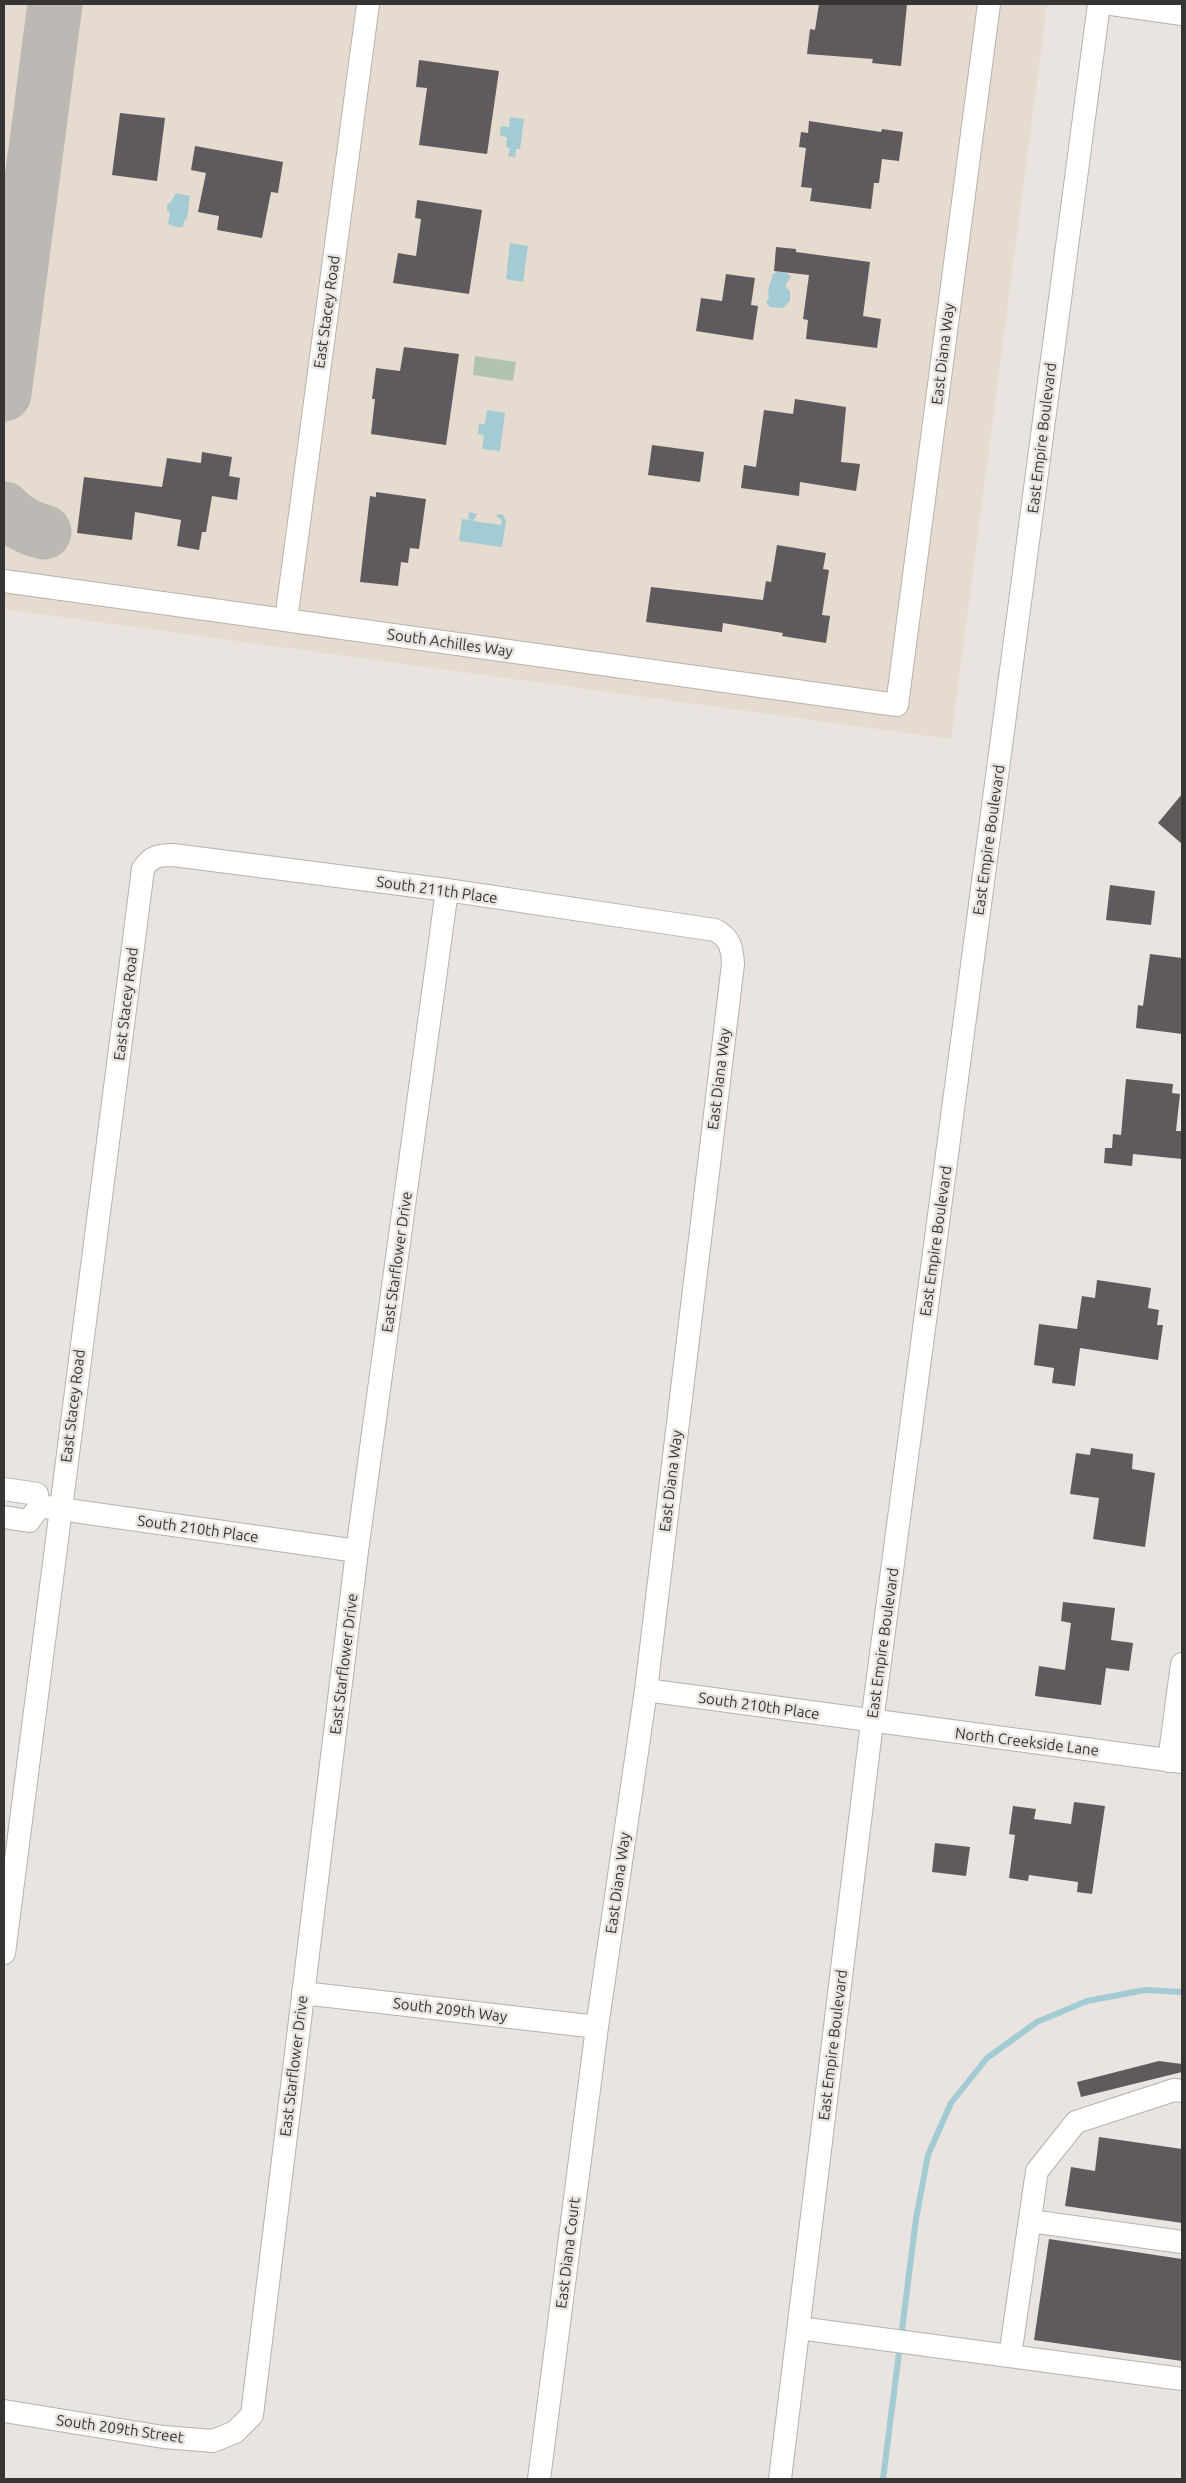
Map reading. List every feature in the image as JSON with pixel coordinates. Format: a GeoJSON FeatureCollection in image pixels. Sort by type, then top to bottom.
{"type":"FeatureCollection","features":[{"type":"Feature","properties":{"kind":"street","name":"East Stacey Road"},"geometry":{"type":"LineString","coordinates":[[286,620],[368,4]]}},
{"type":"Feature","properties":{"kind":"street","name":"East Diana Way"},"geometry":{"type":"LineString","coordinates":[[897,705],[989,4]]}},
{"type":"Feature","properties":{"kind":"street","name":"East Empire Boulevard"},"geometry":{"type":"LineString","coordinates":[[780,2479],[872,1722],[1099,4]]}},
{"type":"Feature","properties":{"kind":"street"},"geometry":{"type":"LineString","coordinates":[[1110,4],[1182,14]]}},
{"type":"Feature","properties":{"kind":"street","name":"South Achilles Way"},"geometry":{"type":"LineString","coordinates":[[4,581],[897,705]]}},
{"type":"Feature","properties":{"kind":"street","name":"South 211th Place"},"geometry":{"type":"LineString","coordinates":[[148,860],[160,855],[173,855],[447,890],[715,930],[725,936]]}},
{"type":"Feature","properties":{"kind":"street","name":"East Stacey Road"},"geometry":{"type":"LineString","coordinates":[[4,1953],[50,1508],[143,869],[148,860]]}},
{"type":"Feature","properties":{"kind":"street","name":"East Starflower Drive"},"geometry":{"type":"LineString","coordinates":[[235,2432],[252,2415],[357,1552],[447,890]]}},
{"type":"Feature","properties":{"kind":"street","name":"East Diana Way"},"geometry":{"type":"LineString","coordinates":[[597,2027],[646,1690],[732,964],[732,947],[725,936]]}},
{"type":"Feature","properties":{"kind":"street"},"geometry":{"type":"LineString","coordinates":[[4,1489],[37,1494],[50,1508],[29,1520],[4,1517]]}},
{"type":"Feature","properties":{"kind":"street","name":"South 210th Place"},"geometry":{"type":"LineString","coordinates":[[50,1508],[357,1552]]}},
{"type":"Feature","properties":{"kind":"street"},"geometry":{"type":"LineString","coordinates":[[1176,1762],[1182,1664]]}},
{"type":"Feature","properties":{"kind":"street","name":"South 210th Place"},"geometry":{"type":"LineString","coordinates":[[646,1690],[872,1722]]}},
{"type":"Feature","properties":{"kind":"street","name":"North Creekside Lane"},"geometry":{"type":"LineString","coordinates":[[872,1722],[1176,1762]]}},
{"type":"Feature","properties":{"kind":"street","name":"South 209th Way"},"geometry":{"type":"LineString","coordinates":[[303,1993],[597,2027]]}},
{"type":"Feature","properties":{"kind":"street","name":"East Diana Court"},"geometry":{"type":"LineString","coordinates":[[539,2479],[597,2027]]}},
{"type":"Feature","properties":{"kind":"street"},"geometry":{"type":"LineString","coordinates":[[1010,2356],[1037,2171],[1076,2122],[1174,2090],[1182,2091]]}},
{"type":"Feature","properties":{"kind":"street"},"geometry":{"type":"LineString","coordinates":[[1030,2221],[1182,2242]]}},
{"type":"Feature","properties":{"kind":"street"},"geometry":{"type":"LineString","coordinates":[[799,2328],[1182,2379]]}},
{"type":"Feature","properties":{"kind":"street","name":"South 209th Street"},"geometry":{"type":"LineString","coordinates":[[4,2411],[163,2437],[212,2441],[235,2432]]}},
{"type":"Feature","properties":{"kind":"shaded area"},"geometry":{"type":"Polygon","coordinates":[[[4,4],[1047,4],[951,739],[4,609],[4,4]]]}},
{"type":"Feature","properties":{"kind":"green space"},"geometry":{"type":"Polygon","coordinates":[[[475,356],[516,362],[513,381],[473,375],[475,356]]]}},
{"type":"Feature","properties":{"kind":"water"},"geometry":{"type":"Polygon","coordinates":[[[510,117],[524,119],[520,149],[516,149],[515,157],[508,156],[510,148],[506,147],[507,137],[500,136],[501,126],[509,127],[510,117]]]}},
{"type":"Feature","properties":{"kind":"water"},"geometry":{"type":"Polygon","coordinates":[[[176,193],[190,196],[187,219],[185,219],[183,227],[168,224],[170,212],[167,211],[167,205],[176,193]]]}},
{"type":"Feature","properties":{"kind":"water"},"geometry":{"type":"Polygon","coordinates":[[[510,243],[528,246],[523,282],[506,279],[510,243]]]}},
{"type":"Feature","properties":{"kind":"water"},"geometry":{"type":"Polygon","coordinates":[[[780,271],[787,273],[791,277],[785,286],[790,291],[790,301],[783,308],[770,307],[766,302],[769,298],[768,290],[773,274],[780,271]]]}},
{"type":"Feature","properties":{"kind":"water"},"geometry":{"type":"Polygon","coordinates":[[[487,410],[505,413],[500,451],[482,449],[484,435],[478,434],[479,424],[485,424],[487,410]]]}},
{"type":"Feature","properties":{"kind":"water"},"geometry":{"type":"Polygon","coordinates":[[[469,512],[477,514],[473,521],[501,525],[502,520],[496,516],[499,514],[503,515],[506,521],[502,547],[459,541],[462,519],[471,520],[468,518],[469,512]]]}},
{"type":"Feature","properties":{"kind":"building"},"geometry":{"type":"Polygon","coordinates":[[[819,4],[907,4],[901,66],[872,63],[873,59],[807,54],[810,29],[815,30],[819,4]]]}},
{"type":"Feature","properties":{"kind":"building"},"geometry":{"type":"Polygon","coordinates":[[[419,60],[499,71],[487,154],[419,145],[427,88],[416,87],[419,60]]]}},
{"type":"Feature","properties":{"kind":"building"},"geometry":{"type":"Polygon","coordinates":[[[120,113],[165,118],[157,181],[112,175],[120,113]]]}},
{"type":"Feature","properties":{"kind":"building"},"geometry":{"type":"Polygon","coordinates":[[[809,121],[881,132],[882,129],[903,132],[899,161],[882,159],[879,183],[874,183],[871,209],[810,201],[812,188],[801,187],[806,148],[799,147],[801,132],[808,133],[809,121]]]}},
{"type":"Feature","properties":{"kind":"building"},"geometry":{"type":"Polygon","coordinates":[[[195,146],[283,162],[278,193],[271,192],[262,238],[217,230],[219,216],[198,212],[206,173],[191,170],[195,146]]]}},
{"type":"Feature","properties":{"kind":"building"},"geometry":{"type":"Polygon","coordinates":[[[417,200],[482,210],[469,294],[393,283],[398,253],[416,256],[421,219],[415,218],[417,200]]]}},
{"type":"Feature","properties":{"kind":"building"},"geometry":{"type":"Polygon","coordinates":[[[776,247],[796,249],[796,252],[870,262],[863,316],[881,319],[877,348],[806,339],[808,320],[803,319],[809,275],[774,271],[776,247]]]}},
{"type":"Feature","properties":{"kind":"building"},"geometry":{"type":"Polygon","coordinates":[[[726,274],[755,278],[751,305],[758,306],[753,340],[696,331],[701,298],[722,301],[726,274]]]}},
{"type":"Feature","properties":{"kind":"building"},"geometry":{"type":"Polygon","coordinates":[[[404,347],[459,354],[446,445],[371,434],[375,399],[372,399],[376,368],[400,371],[404,347]]]}},
{"type":"Feature","properties":{"kind":"building"},"geometry":{"type":"Polygon","coordinates":[[[795,399],[846,407],[841,462],[860,464],[856,491],[800,482],[799,496],[741,488],[744,465],[756,467],[764,410],[793,414],[795,399]]]}},
{"type":"Feature","properties":{"kind":"building"},"geometry":{"type":"Polygon","coordinates":[[[652,445],[704,452],[700,482],[648,475],[652,445]]]}},
{"type":"Feature","properties":{"kind":"building"},"geometry":{"type":"Polygon","coordinates":[[[202,452],[232,457],[229,476],[240,478],[237,500],[212,496],[206,532],[202,532],[199,550],[177,546],[181,520],[135,512],[132,540],[77,533],[84,477],[162,487],[167,458],[201,463],[202,452]]]}},
{"type":"Feature","properties":{"kind":"building"},"geometry":{"type":"Polygon","coordinates":[[[376,492],[426,499],[419,549],[410,548],[408,563],[401,562],[398,586],[360,582],[370,496],[376,497],[376,492]]]}},
{"type":"Feature","properties":{"kind":"building"},"geometry":{"type":"Polygon","coordinates":[[[777,545],[826,553],[823,569],[829,570],[822,615],[830,616],[826,643],[782,636],[783,633],[723,623],[722,632],[646,622],[651,587],[763,600],[766,581],[771,582],[777,545]]]}},
{"type":"Feature","properties":{"kind":"building"},"geometry":{"type":"Polygon","coordinates":[[[1182,794],[1182,844],[1158,823],[1182,794]]]}},
{"type":"Feature","properties":{"kind":"building"},"geometry":{"type":"Polygon","coordinates":[[[1110,885],[1155,891],[1151,925],[1106,920],[1110,885]]]}},
{"type":"Feature","properties":{"kind":"building"},"geometry":{"type":"Polygon","coordinates":[[[1150,954],[1182,958],[1182,1034],[1136,1028],[1138,1005],[1143,1006],[1150,954]]]}},
{"type":"Feature","properties":{"kind":"building"},"geometry":{"type":"Polygon","coordinates":[[[1126,1079],[1173,1084],[1172,1093],[1180,1094],[1176,1131],[1182,1131],[1182,1159],[1133,1154],[1132,1166],[1104,1163],[1105,1148],[1112,1148],[1113,1134],[1121,1135],[1126,1079]]]}},
{"type":"Feature","properties":{"kind":"building"},"geometry":{"type":"Polygon","coordinates":[[[1097,1280],[1151,1288],[1148,1308],[1159,1310],[1157,1325],[1163,1325],[1158,1360],[1080,1348],[1075,1386],[1052,1383],[1054,1368],[1034,1365],[1039,1324],[1077,1329],[1082,1296],[1095,1298],[1097,1280]]]}},
{"type":"Feature","properties":{"kind":"building"},"geometry":{"type":"Polygon","coordinates":[[[1091,1448],[1133,1454],[1132,1469],[1155,1473],[1145,1547],[1093,1539],[1099,1498],[1070,1494],[1076,1453],[1090,1455],[1091,1448]]]}},
{"type":"Feature","properties":{"kind":"building"},"geometry":{"type":"Polygon","coordinates":[[[1063,1602],[1115,1608],[1111,1640],[1133,1643],[1129,1671],[1106,1668],[1101,1705],[1035,1696],[1039,1666],[1065,1670],[1071,1623],[1061,1621],[1063,1602]]]}},
{"type":"Feature","properties":{"kind":"building"},"geometry":{"type":"Polygon","coordinates":[[[1074,1802],[1105,1806],[1092,1894],[1077,1892],[1078,1882],[1029,1875],[1028,1881],[1009,1878],[1015,1835],[1009,1834],[1013,1806],[1036,1809],[1034,1819],[1071,1824],[1074,1802]]]}},
{"type":"Feature","properties":{"kind":"building"},"geometry":{"type":"Polygon","coordinates":[[[935,1843],[970,1847],[966,1876],[932,1872],[935,1843]]]}},
{"type":"Feature","properties":{"kind":"building"},"geometry":{"type":"Polygon","coordinates":[[[1159,2061],[1182,2064],[1182,2072],[1081,2097],[1077,2082],[1159,2061]]]}},
{"type":"Feature","properties":{"kind":"building"},"geometry":{"type":"Polygon","coordinates":[[[1099,2137],[1182,2149],[1182,2223],[1065,2206],[1071,2167],[1095,2171],[1099,2137]]]}},
{"type":"Feature","properties":{"kind":"building"},"geometry":{"type":"Polygon","coordinates":[[[1049,2239],[1182,2259],[1182,2361],[1034,2340],[1049,2239]]]}},
{"type":"Feature","properties":{"kind":"waterway"},"geometry":{"type":"LineString","coordinates":[[883,2479],[916,2219],[928,2155],[951,2103],[987,2058],[1037,2022],[1087,2001],[1145,1990],[1182,1992]]}},
{"type":"Feature","properties":{"kind":"taxiway"},"geometry":{"type":"LineString","coordinates":[[4,394],[55,4]]}},
{"type":"Feature","properties":{"kind":"taxiway"},"geometry":{"type":"LineString","coordinates":[[4,509],[22,524],[44,532]]}}]}
